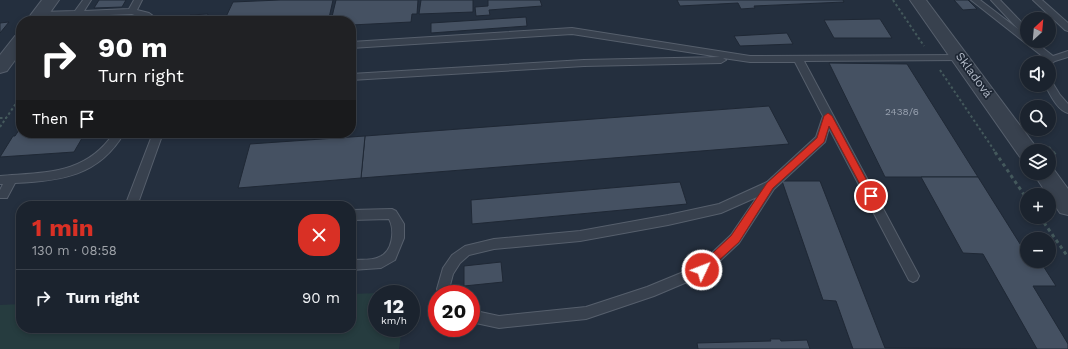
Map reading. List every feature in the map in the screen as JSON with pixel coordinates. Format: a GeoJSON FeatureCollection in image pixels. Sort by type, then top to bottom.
{"type":"FeatureCollection","features":[{"type":"Feature","properties":{"kind":"street"},"geometry":{"type":"LineString","coordinates":[[39,16],[51,0]]}},
{"type":"Feature","properties":{"kind":"street","name":"Skladová"},"geometry":{"type":"LineString","coordinates":[[918,0],[1023,144]]}},
{"type":"Feature","properties":{"kind":"street"},"geometry":{"type":"LineString","coordinates":[[0,67],[16,46]]}},
{"type":"Feature","properties":{"kind":"street"},"geometry":{"type":"LineString","coordinates":[[1056,178],[1068,206]]}},
{"type":"Feature","properties":{"kind":"lane"},"geometry":{"type":"LineString","coordinates":[[78,13],[87,0]]}},
{"type":"Feature","properties":{"kind":"lane"},"geometry":{"type":"LineString","coordinates":[[132,11],[138,0]]}},
{"type":"Feature","properties":{"kind":"lane"},"geometry":{"type":"LineString","coordinates":[[975,0],[1020,35]]}},
{"type":"Feature","properties":{"kind":"lane"},"geometry":{"type":"LineString","coordinates":[[995,0],[1020,26]]}},
{"type":"Feature","properties":{"kind":"lane"},"geometry":{"type":"LineString","coordinates":[[1037,0],[1068,28]]}},
{"type":"Feature","properties":{"kind":"lane"},"geometry":{"type":"LineString","coordinates":[[54,16],[78,13],[132,11],[148,16]]}},
{"type":"Feature","properties":{"kind":"lane"},"geometry":{"type":"LineString","coordinates":[[356,45],[572,31],[750,59]]}},
{"type":"Feature","properties":{"kind":"lane"},"geometry":{"type":"LineString","coordinates":[[1036,48],[1044,56]]}},
{"type":"Feature","properties":{"kind":"lane"},"geometry":{"type":"LineString","coordinates":[[1056,59],[1068,54]]}},
{"type":"Feature","properties":{"kind":"lane"},"geometry":{"type":"LineString","coordinates":[[356,77],[584,63],[750,59],[961,57]]}},
{"type":"Feature","properties":{"kind":"lane"},"geometry":{"type":"LineString","coordinates":[[798,59],[913,276]]}},
{"type":"Feature","properties":{"kind":"lane"},"geometry":{"type":"LineString","coordinates":[[1053,92],[1068,110]]}},
{"type":"Feature","properties":{"kind":"lane"},"geometry":{"type":"LineString","coordinates":[[480,318],[499,322],[586,313],[649,292],[702,270],[735,239],[770,186],[821,139],[828,116]]}},
{"type":"Feature","properties":{"kind":"lane"},"geometry":{"type":"LineString","coordinates":[[0,180],[63,175],[93,162],[113,144],[116,138]]}},
{"type":"Feature","properties":{"kind":"lane"},"geometry":{"type":"LineString","coordinates":[[133,201],[156,138]]}},
{"type":"Feature","properties":{"kind":"lane"},"geometry":{"type":"LineString","coordinates":[[3,195],[12,179]]}},
{"type":"Feature","properties":{"kind":"lane"},"geometry":{"type":"LineString","coordinates":[[444,285],[447,272],[456,259],[465,251],[494,244],[580,236],[668,220],[722,208],[770,186]]}},
{"type":"Feature","properties":{"kind":"lane"},"geometry":{"type":"LineString","coordinates":[[356,215],[392,214],[398,224],[398,238],[391,256],[381,263],[356,266]]}},
{"type":"Feature","properties":{"kind":"path"},"geometry":{"type":"LineString","coordinates":[[893,0],[1020,189]]}},
{"type":"Feature","properties":{"kind":"path"},"geometry":{"type":"LineString","coordinates":[[0,127],[16,103]]}},
{"type":"Feature","properties":{"kind":"path"},"geometry":{"type":"LineString","coordinates":[[0,118],[6,118]]}},
{"type":"Feature","properties":{"kind":"path"},"geometry":{"type":"LineString","coordinates":[[1045,224],[1068,257]]}},
{"type":"Feature","properties":{"kind":"green space"},"geometry":{"type":"Polygon","coordinates":[[[368,293],[368,337],[401,337],[399,349],[0,349],[0,305],[16,304],[16,333],[356,333],[356,294],[368,293]]]}},
{"type":"Feature","properties":{"kind":"building"},"geometry":{"type":"Polygon","coordinates":[[[99,0],[126,0],[122,7],[94,8],[99,0]]]}},
{"type":"Feature","properties":{"kind":"building"},"geometry":{"type":"Polygon","coordinates":[[[333,0],[329,16],[226,16],[233,2],[333,0]]]}},
{"type":"Feature","properties":{"kind":"building"},"geometry":{"type":"Polygon","coordinates":[[[336,0],[418,0],[417,14],[412,14],[411,22],[356,25],[356,16],[332,16],[336,0]]]}},
{"type":"Feature","properties":{"kind":"building"},"geometry":{"type":"Polygon","coordinates":[[[421,0],[473,0],[473,12],[419,14],[421,0]]]}},
{"type":"Feature","properties":{"kind":"building"},"geometry":{"type":"Polygon","coordinates":[[[488,0],[540,0],[542,6],[489,10],[490,15],[476,16],[475,7],[488,6],[488,0]]]}},
{"type":"Feature","properties":{"kind":"building"},"geometry":{"type":"Polygon","coordinates":[[[677,0],[843,0],[844,2],[754,6],[755,8],[741,9],[738,3],[680,6],[677,0]]]}},
{"type":"Feature","properties":{"kind":"building"},"geometry":{"type":"Polygon","coordinates":[[[954,0],[968,0],[977,9],[963,10],[954,0]]]}},
{"type":"Feature","properties":{"kind":"building"},"geometry":{"type":"Polygon","coordinates":[[[208,14],[207,16],[190,15],[208,14]]]}},
{"type":"Feature","properties":{"kind":"building"},"geometry":{"type":"Polygon","coordinates":[[[526,17],[527,26],[431,33],[431,23],[526,17]]]}},
{"type":"Feature","properties":{"kind":"building"},"geometry":{"type":"Polygon","coordinates":[[[880,19],[892,38],[834,38],[824,20],[880,19]]]}},
{"type":"Feature","properties":{"kind":"building"},"geometry":{"type":"Polygon","coordinates":[[[9,22],[0,33],[0,23],[9,22]]]}},
{"type":"Feature","properties":{"kind":"building"},"geometry":{"type":"Polygon","coordinates":[[[787,33],[793,44],[740,46],[734,36],[787,33]]]}},
{"type":"Feature","properties":{"kind":"building"},"geometry":{"type":"Polygon","coordinates":[[[829,63],[907,64],[978,177],[885,177],[829,63]]]}},
{"type":"Feature","properties":{"kind":"building"},"geometry":{"type":"Polygon","coordinates":[[[769,106],[789,144],[361,178],[365,136],[769,106]]]}},
{"type":"Feature","properties":{"kind":"building"},"geometry":{"type":"Polygon","coordinates":[[[16,134],[16,138],[82,138],[74,152],[0,157],[13,136],[16,134]]]}},
{"type":"Feature","properties":{"kind":"building"},"geometry":{"type":"Polygon","coordinates":[[[365,136],[361,178],[238,188],[250,144],[356,138],[356,137],[365,136]]]}},
{"type":"Feature","properties":{"kind":"building"},"geometry":{"type":"Polygon","coordinates":[[[921,177],[978,177],[1020,244],[1020,268],[1044,268],[1056,286],[1033,286],[1068,344],[1068,349],[1037,349],[983,254],[963,253],[921,177]]]}},
{"type":"Feature","properties":{"kind":"building"},"geometry":{"type":"Polygon","coordinates":[[[782,181],[820,181],[885,348],[1037,349],[853,349],[836,301],[823,300],[782,181]]]}},
{"type":"Feature","properties":{"kind":"building"},"geometry":{"type":"Polygon","coordinates":[[[680,182],[687,204],[472,224],[471,200],[680,182]]]}},
{"type":"Feature","properties":{"kind":"building"},"geometry":{"type":"Polygon","coordinates":[[[501,262],[503,282],[464,285],[464,266],[501,262]]]}},
{"type":"Feature","properties":{"kind":"building"},"geometry":{"type":"Polygon","coordinates":[[[770,339],[780,339],[781,341],[807,340],[810,349],[698,349],[697,343],[771,341],[770,339]]]}},
{"type":"Feature","properties":{"kind":"route"},"geometry":{"type":"LineString","coordinates":[[702,270],[735,239],[770,186],[821,139],[828,116],[871,196]]}}]}
